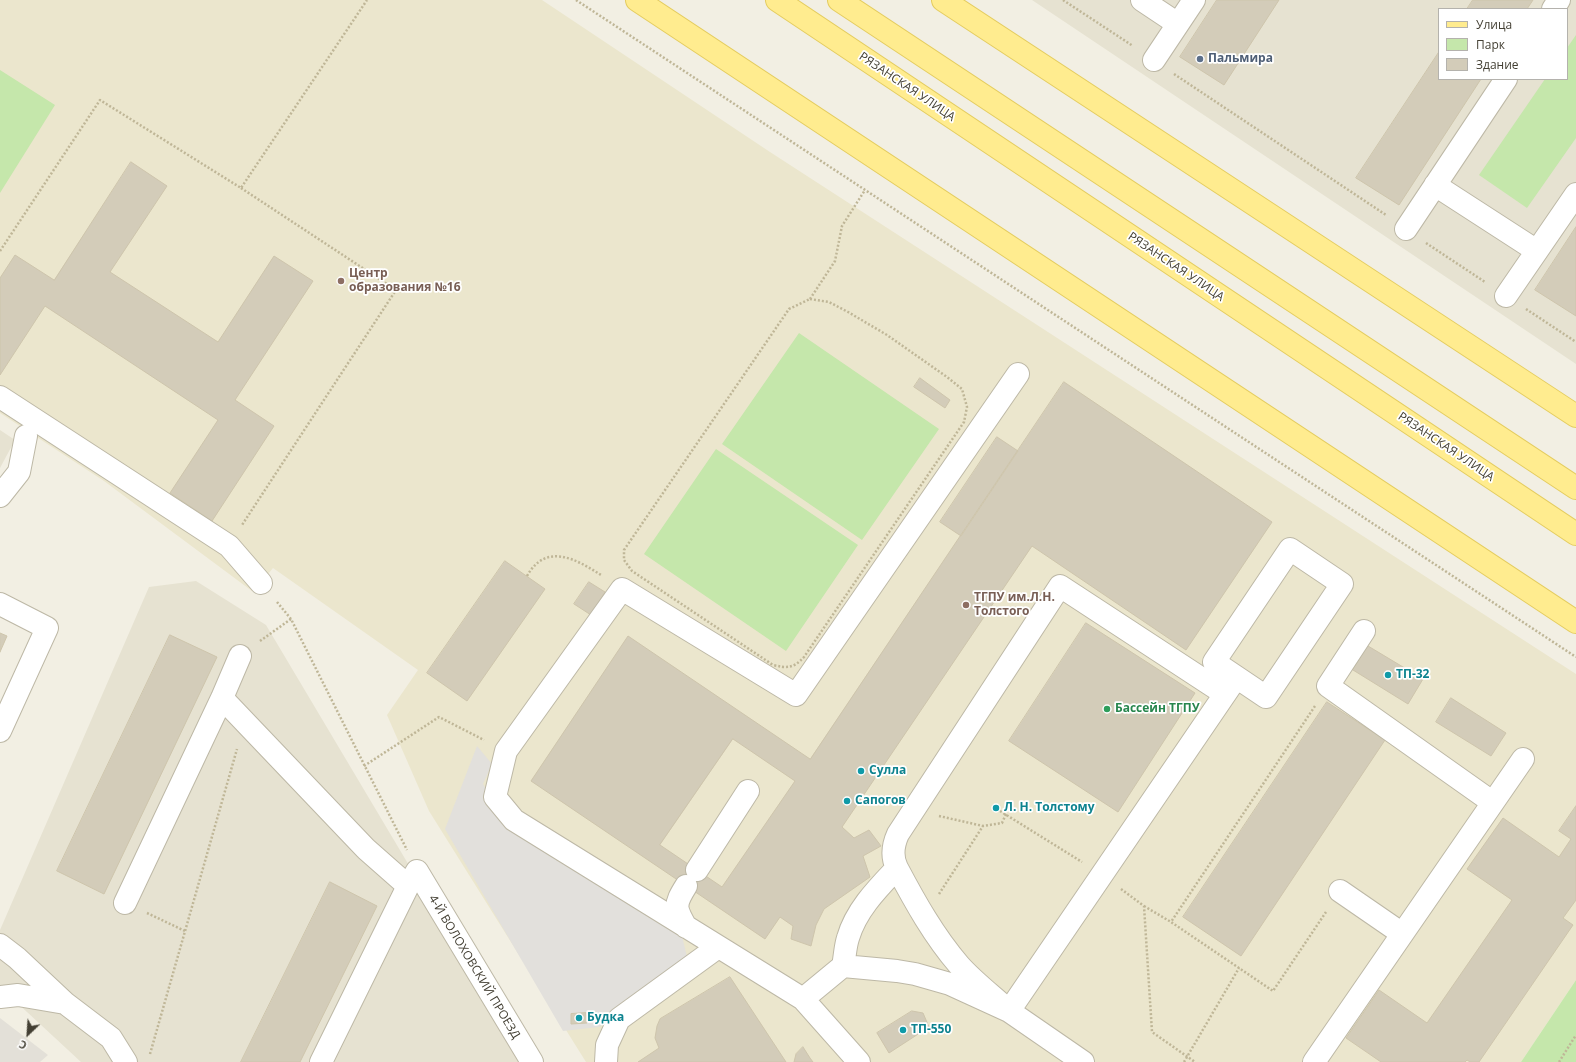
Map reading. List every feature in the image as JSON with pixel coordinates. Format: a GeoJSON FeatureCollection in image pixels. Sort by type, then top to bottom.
{"type":"FeatureCollection","features":[{"type":"Feature","properties":{"kind":"main road"},"geometry":{"type":"LineString","coordinates":[[637,0],[1576,622]]}},
{"type":"Feature","properties":{"kind":"main road","name":"РЯЗАНСКАЯ УЛИЦА"},"geometry":{"type":"LineString","coordinates":[[777,0],[1576,534]]}},
{"type":"Feature","properties":{"kind":"main road"},"geometry":{"type":"LineString","coordinates":[[838,0],[1576,488]]}},
{"type":"Feature","properties":{"kind":"main road"},"geometry":{"type":"LineString","coordinates":[[944,0],[1576,416]]}},
{"type":"Feature","properties":{"kind":"street"},"geometry":{"type":"LineString","coordinates":[[1142,0],[1178,24]]}},
{"type":"Feature","properties":{"kind":"street"},"geometry":{"type":"LineString","coordinates":[[1154,60],[1194,0]]}},
{"type":"Feature","properties":{"kind":"street"},"geometry":{"type":"LineString","coordinates":[[1406,229],[1505,80]]}},
{"type":"Feature","properties":{"kind":"street"},"geometry":{"type":"LineString","coordinates":[[1435,185],[1537,251]]}},
{"type":"Feature","properties":{"kind":"street"},"geometry":{"type":"LineString","coordinates":[[1506,296],[1576,194]]}},
{"type":"Feature","properties":{"kind":"street"},"geometry":{"type":"LineString","coordinates":[[859,1062],[803,999],[514,820],[494,797],[506,751],[622,589],[796,695],[1018,374]]}},
{"type":"Feature","properties":{"kind":"street"},"geometry":{"type":"LineString","coordinates":[[0,397],[229,546],[261,583]]}},
{"type":"Feature","properties":{"kind":"street"},"geometry":{"type":"LineString","coordinates":[[0,496],[19,472],[26,436]]}},
{"type":"Feature","properties":{"kind":"street"},"geometry":{"type":"LineString","coordinates":[[1083,1062],[1009,1011],[960,966],[942,944],[924,917],[897,868],[893,860],[894,843],[898,834],[1060,586],[1231,686],[1266,697],[1342,584],[1290,549],[1214,662],[1231,686]]}},
{"type":"Feature","properties":{"kind":"street"},"geometry":{"type":"LineString","coordinates":[[0,604],[46,628],[0,731]]}},
{"type":"Feature","properties":{"kind":"street"},"geometry":{"type":"LineString","coordinates":[[1364,632],[1328,686],[1492,802]]}},
{"type":"Feature","properties":{"kind":"street"},"geometry":{"type":"LineString","coordinates":[[125,903],[222,698],[240,656]]}},
{"type":"Feature","properties":{"kind":"street"},"geometry":{"type":"LineString","coordinates":[[1009,1011],[1231,686]]}},
{"type":"Feature","properties":{"kind":"street","name":"4-Й ВОЛОХОВСКИЙ ПРОЕЗД"},"geometry":{"type":"LineString","coordinates":[[222,698],[366,849],[412,878],[532,1062]]}},
{"type":"Feature","properties":{"kind":"street"},"geometry":{"type":"LineString","coordinates":[[1314,1062],[1401,933],[1522,759]]}},
{"type":"Feature","properties":{"kind":"street"},"geometry":{"type":"LineString","coordinates":[[686,927],[677,911],[679,897],[748,791]]}},
{"type":"Feature","properties":{"kind":"street"},"geometry":{"type":"LineString","coordinates":[[803,999],[843,966],[848,938],[858,916],[876,890],[897,868]]}},
{"type":"Feature","properties":{"kind":"street"},"geometry":{"type":"LineString","coordinates":[[321,1062],[412,878]]}},
{"type":"Feature","properties":{"kind":"street"},"geometry":{"type":"LineString","coordinates":[[1340,891],[1401,933]]}},
{"type":"Feature","properties":{"kind":"street"},"geometry":{"type":"LineString","coordinates":[[0,945],[17,958],[65,1003],[111,1038],[126,1062]]}},
{"type":"Feature","properties":{"kind":"street"},"geometry":{"type":"LineString","coordinates":[[606,1062],[607,1046],[618,1019],[718,947]]}},
{"type":"Feature","properties":{"kind":"street"},"geometry":{"type":"LineString","coordinates":[[843,966],[897,971],[926,977],[950,984],[1009,1011]]}},
{"type":"Feature","properties":{"kind":"street"},"geometry":{"type":"LineString","coordinates":[[0,997],[18,995],[65,1003]]}},
{"type":"Feature","properties":{"kind":"path"},"geometry":{"type":"LineString","coordinates":[[241,188],[367,0]]}},
{"type":"Feature","properties":{"kind":"path"},"geometry":{"type":"LineString","coordinates":[[576,0],[1576,657]]}},
{"type":"Feature","properties":{"kind":"path"},"geometry":{"type":"LineString","coordinates":[[1064,0],[1576,342]]}},
{"type":"Feature","properties":{"kind":"path"},"geometry":{"type":"LineString","coordinates":[[0,251],[100,100],[241,188],[396,290],[229,546]]}},
{"type":"Feature","properties":{"kind":"path"},"geometry":{"type":"LineString","coordinates":[[810,299],[829,302],[848,312],[927,361],[962,389],[967,407],[964,422],[804,657],[798,664],[786,668],[773,665],[632,570],[624,560],[624,550],[789,309],[810,299],[835,261],[842,226],[865,190]]}},
{"type":"Feature","properties":{"kind":"path"},"geometry":{"type":"LineString","coordinates":[[527,576],[532,566],[543,558],[566,557],[591,569],[622,589]]}},
{"type":"Feature","properties":{"kind":"path"},"geometry":{"type":"LineString","coordinates":[[261,583],[291,619],[364,766],[412,878]]}},
{"type":"Feature","properties":{"kind":"path"},"geometry":{"type":"LineString","coordinates":[[240,656],[291,619]]}},
{"type":"Feature","properties":{"kind":"path"},"geometry":{"type":"LineString","coordinates":[[1171,922],[1328,686]]}},
{"type":"Feature","properties":{"kind":"path"},"geometry":{"type":"LineString","coordinates":[[364,766],[439,717],[506,751]]}},
{"type":"Feature","properties":{"kind":"path"},"geometry":{"type":"LineString","coordinates":[[150,1055],[238,745]]}},
{"type":"Feature","properties":{"kind":"path"},"geometry":{"type":"LineString","coordinates":[[915,810],[983,826],[1002,823],[1006,814]]}},
{"type":"Feature","properties":{"kind":"path"},"geometry":{"type":"LineString","coordinates":[[1000,811],[1102,874],[1144,906],[1171,922],[1273,991],[1340,891]]}},
{"type":"Feature","properties":{"kind":"path"},"geometry":{"type":"LineString","coordinates":[[924,917],[983,826]]}},
{"type":"Feature","properties":{"kind":"path"},"geometry":{"type":"LineString","coordinates":[[125,903],[185,931]]}},
{"type":"Feature","properties":{"kind":"path"},"geometry":{"type":"LineString","coordinates":[[1144,906],[1152,1032],[1195,1062]]}},
{"type":"Feature","properties":{"kind":"path"},"geometry":{"type":"LineString","coordinates":[[1184,1062],[1239,968]]}},
{"type":"Feature","properties":{"kind":"path"},"geometry":{"type":"LineString","coordinates":[[1559,1062],[1576,1035]]}},
{"type":"Feature","properties":{"kind":"shaded area","name":"ТГПУ им.Л.Н. Толстого"},"geometry":{"type":"Polygon","coordinates":[[[0,0],[542,0],[770,152],[1576,674],[1576,980],[1521,1062],[586,1062],[429,811],[387,715],[418,670],[273,568],[261,583],[252,591],[104,481],[0,413],[0,0]]]}},
{"type":"Feature","properties":{"kind":"shaded area"},"geometry":{"type":"Polygon","coordinates":[[[1032,0],[1576,0],[1576,364],[1032,0]]]}},
{"type":"Feature","properties":{"kind":"shaded area"},"geometry":{"type":"Polygon","coordinates":[[[0,430],[15,440],[0,468],[0,430]]]}},
{"type":"Feature","properties":{"kind":"shaded area"},"geometry":{"type":"Polygon","coordinates":[[[196,581],[266,625],[526,1062],[81,1062],[0,987],[0,930],[149,587],[196,581]]]}},
{"type":"Feature","properties":{"kind":"shaded area"},"geometry":{"type":"Polygon","coordinates":[[[477,746],[492,764],[483,784],[505,823],[682,936],[688,961],[599,1027],[563,1031],[445,829],[477,746]]]}},
{"type":"Feature","properties":{"kind":"shaded area"},"geometry":{"type":"Polygon","coordinates":[[[0,1018],[48,1055],[40,1062],[0,1062],[0,1018]]]}},
{"type":"Feature","properties":{"kind":"green space"},"geometry":{"type":"Polygon","coordinates":[[[1576,35],[1576,138],[1527,208],[1479,175],[1544,80],[1568,80],[1568,47],[1576,35]]]}},
{"type":"Feature","properties":{"kind":"green space"},"geometry":{"type":"Polygon","coordinates":[[[0,70],[55,105],[0,193],[0,70]]]}},
{"type":"Feature","properties":{"kind":"green space"},"geometry":{"type":"Polygon","coordinates":[[[799,333],[939,429],[862,540],[722,444],[799,333]]]}},
{"type":"Feature","properties":{"kind":"green space"},"geometry":{"type":"Polygon","coordinates":[[[716,449],[858,545],[786,651],[644,554],[716,449]]]}},
{"type":"Feature","properties":{"kind":"green space"},"geometry":{"type":"Polygon","coordinates":[[[1576,980],[1576,1062],[1521,1062],[1576,980]]]}},
{"type":"Feature","properties":{"kind":"building"},"geometry":{"type":"Polygon","coordinates":[[[1217,0],[1279,0],[1224,85],[1180,57],[1217,0]]]}},
{"type":"Feature","properties":{"kind":"building"},"geometry":{"type":"Polygon","coordinates":[[[1473,0],[1533,0],[1528,8],[1468,8],[1473,0]]]}},
{"type":"Feature","properties":{"kind":"building"},"geometry":{"type":"Polygon","coordinates":[[[1438,54],[1438,80],[1480,80],[1399,205],[1356,178],[1438,54]]]}},
{"type":"Feature","properties":{"kind":"building"},"geometry":{"type":"Polygon","coordinates":[[[131,162],[167,186],[110,272],[218,342],[274,256],[313,281],[235,400],[274,426],[212,521],[170,493],[218,420],[45,306],[0,375],[0,278],[15,255],[54,280],[131,162]]]}},
{"type":"Feature","properties":{"kind":"building"},"geometry":{"type":"Polygon","coordinates":[[[1576,227],[1576,316],[1535,290],[1576,227]]]}},
{"type":"Feature","properties":{"kind":"building"},"geometry":{"type":"Polygon","coordinates":[[[920,378],[950,400],[945,408],[914,387],[920,378]]]}},
{"type":"Feature","properties":{"kind":"building"},"geometry":{"type":"Polygon","coordinates":[[[1064,382],[1272,522],[1186,650],[1032,546],[842,827],[854,838],[869,830],[881,846],[863,856],[870,877],[824,909],[816,925],[811,946],[791,939],[793,926],[780,917],[765,939],[531,781],[628,636],[810,759],[1064,382]],[[733,739],[660,845],[722,887],[795,781],[733,739]]]}},
{"type":"Feature","properties":{"kind":"building"},"geometry":{"type":"Polygon","coordinates":[[[997,437],[1018,451],[961,536],[940,522],[997,437]]]}},
{"type":"Feature","properties":{"kind":"building"},"geometry":{"type":"Polygon","coordinates":[[[505,561],[545,589],[467,701],[427,673],[505,561]]]}},
{"type":"Feature","properties":{"kind":"building"},"geometry":{"type":"Polygon","coordinates":[[[589,582],[605,592],[591,615],[574,604],[589,582]]]}},
{"type":"Feature","properties":{"kind":"building","name":"Бассейн ТГПУ"},"geometry":{"type":"Polygon","coordinates":[[[1086,623],[1195,693],[1118,812],[1009,741],[1086,623]]]}},
{"type":"Feature","properties":{"kind":"building"},"geometry":{"type":"Polygon","coordinates":[[[0,633],[7,636],[0,652],[0,633]]]}},
{"type":"Feature","properties":{"kind":"building"},"geometry":{"type":"Polygon","coordinates":[[[170,635],[217,657],[104,894],[57,871],[170,635]]]}},
{"type":"Feature","properties":{"kind":"building","name":"ТП-32"},"geometry":{"type":"Polygon","coordinates":[[[1368,646],[1423,679],[1408,704],[1353,670],[1368,646]]]}},
{"type":"Feature","properties":{"kind":"building"},"geometry":{"type":"Polygon","coordinates":[[[1451,698],[1506,733],[1491,756],[1436,722],[1451,698]]]}},
{"type":"Feature","properties":{"kind":"building"},"geometry":{"type":"Polygon","coordinates":[[[1327,702],[1385,740],[1241,956],[1183,917],[1327,702]]]}},
{"type":"Feature","properties":{"kind":"building"},"geometry":{"type":"Polygon","coordinates":[[[1576,806],[1576,900],[1563,918],[1573,925],[1479,1062],[1470,1062],[1467,1060],[1465,1062],[1381,1062],[1346,1038],[1379,990],[1427,1023],[1512,900],[1467,869],[1503,818],[1559,857],[1571,839],[1559,831],[1576,806]]]}},
{"type":"Feature","properties":{"kind":"building"},"geometry":{"type":"Polygon","coordinates":[[[330,882],[377,906],[300,1062],[241,1062],[330,882]]]}},
{"type":"Feature","properties":{"kind":"building"},"geometry":{"type":"Polygon","coordinates":[[[730,977],[786,1062],[638,1062],[659,1048],[655,1038],[660,1019],[730,977]]]}},
{"type":"Feature","properties":{"kind":"building","name":"ТП-550"},"geometry":{"type":"Polygon","coordinates":[[[912,1011],[923,1013],[929,1027],[889,1053],[877,1033],[912,1011]]]}},
{"type":"Feature","properties":{"kind":"building","name":"Будка"},"geometry":{"type":"Polygon","coordinates":[[[586,1013],[587,1023],[571,1024],[571,1014],[586,1013]]]}},
{"type":"Feature","properties":{"kind":"building"},"geometry":{"type":"Polygon","coordinates":[[[803,1047],[813,1062],[794,1062],[796,1054],[803,1047]]]}},
{"type":"Feature","properties":{"kind":"place","name":"Пальмира"},"geometry":{"type":"Point","coordinates":[1200,59]}},
{"type":"Feature","properties":{"kind":"place","name":"Центр образования №16"},"geometry":{"type":"Point","coordinates":[341,281]}},
{"type":"Feature","properties":{"kind":"place","name":"ТГПУ им.Л.Н. Толстого"},"geometry":{"type":"Point","coordinates":[966,605]}},
{"type":"Feature","properties":{"kind":"place","name":"ТП-32"},"geometry":{"type":"Point","coordinates":[1388,675]}},
{"type":"Feature","properties":{"kind":"place","name":"Бассейн ТГПУ"},"geometry":{"type":"Point","coordinates":[1107,709]}},
{"type":"Feature","properties":{"kind":"place","name":"Сулла"},"geometry":{"type":"Point","coordinates":[861,771]}},
{"type":"Feature","properties":{"kind":"place","name":"Сапогов"},"geometry":{"type":"Point","coordinates":[847,801]}},
{"type":"Feature","properties":{"kind":"place","name":"Л. Н. Толстому"},"geometry":{"type":"Point","coordinates":[996,808]}},
{"type":"Feature","properties":{"kind":"place","name":"Будка"},"geometry":{"type":"Point","coordinates":[579,1018]}},
{"type":"Feature","properties":{"kind":"place","name":"ТП-550"},"geometry":{"type":"Point","coordinates":[903,1030]}}]}
